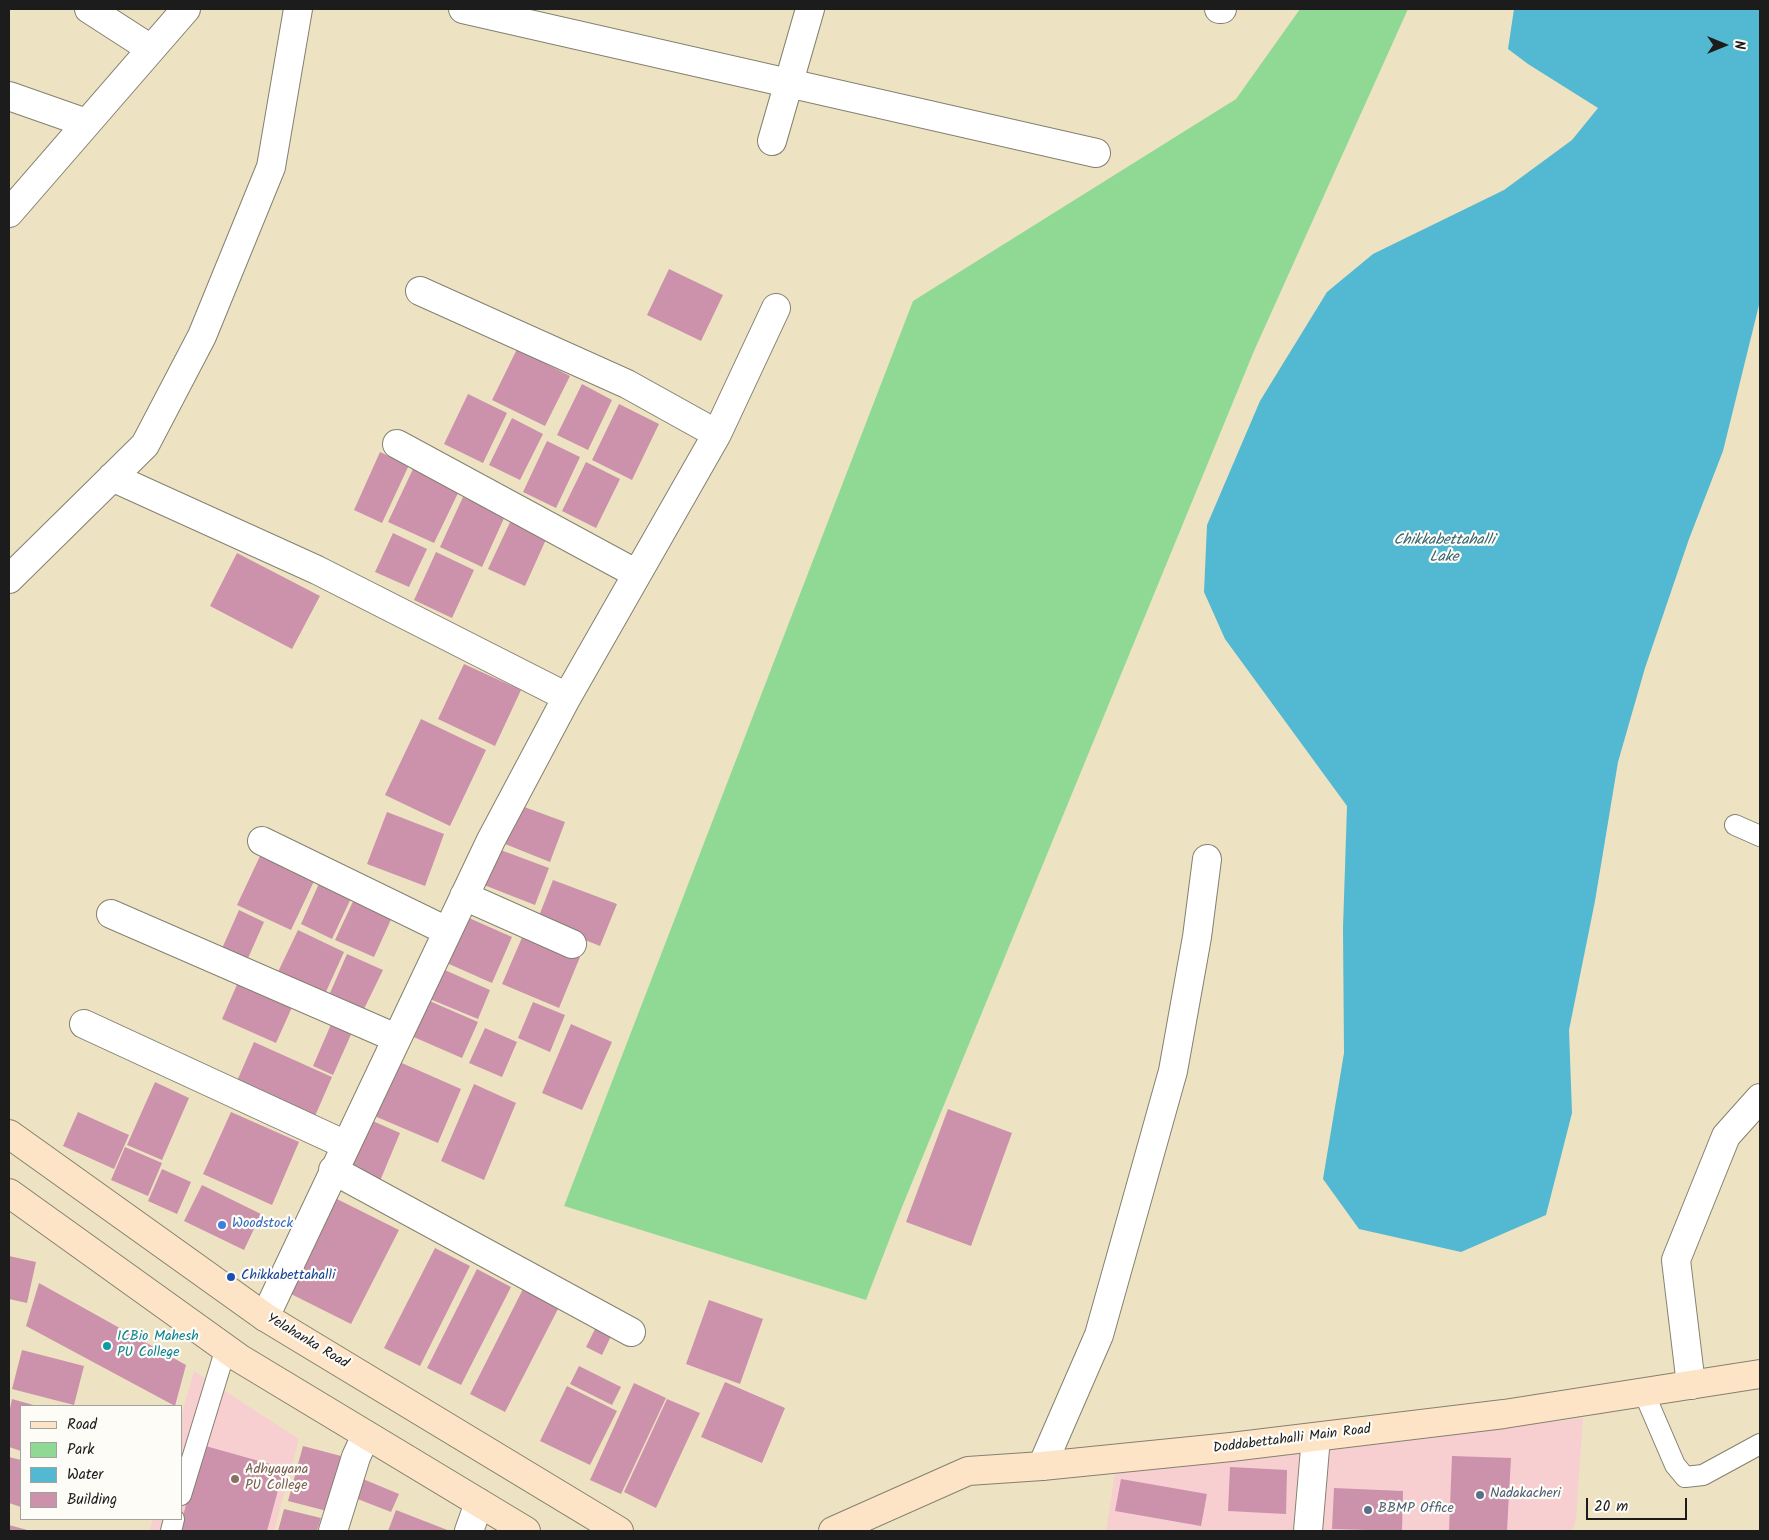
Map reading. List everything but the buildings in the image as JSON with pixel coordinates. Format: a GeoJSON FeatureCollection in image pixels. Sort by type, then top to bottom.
{"type":"FeatureCollection","features":[{"type":"Feature","properties":{"kind":"main road","name":"Yelahanka Road"},"geometry":{"type":"LineString","coordinates":[[9,1134],[265,1317],[619,1531]]}},
{"type":"Feature","properties":{"kind":"main road"},"geometry":{"type":"LineString","coordinates":[[9,1193],[239,1358],[526,1531]]}},
{"type":"Feature","properties":{"kind":"main road","name":"Doddabettahalli Main Road"},"geometry":{"type":"LineString","coordinates":[[833,1531],[968,1471],[1042,1466],[1231,1447],[1504,1414],[1760,1374]]}},
{"type":"Feature","properties":{"kind":"street"},"geometry":{"type":"LineString","coordinates":[[89,9],[152,49]]}},
{"type":"Feature","properties":{"kind":"street"},"geometry":{"type":"LineString","coordinates":[[9,213],[186,9]]}},
{"type":"Feature","properties":{"kind":"street"},"geometry":{"type":"LineString","coordinates":[[9,579],[145,445],[202,336],[271,166],[298,9]]}},
{"type":"Feature","properties":{"kind":"street"},"geometry":{"type":"LineString","coordinates":[[463,9],[1096,153]]}},
{"type":"Feature","properties":{"kind":"street"},"geometry":{"type":"LineString","coordinates":[[772,141],[810,9]]}},
{"type":"Feature","properties":{"kind":"street"},"geometry":{"type":"LineString","coordinates":[[9,96],[86,123]]}},
{"type":"Feature","properties":{"kind":"street"},"geometry":{"type":"LineString","coordinates":[[420,291],[627,384],[717,434]]}},
{"type":"Feature","properties":{"kind":"street"},"geometry":{"type":"LineString","coordinates":[[265,1317],[491,840],[567,697],[717,434],[776,308]]}},
{"type":"Feature","properties":{"kind":"street"},"geometry":{"type":"LineString","coordinates":[[397,444],[637,574]]}},
{"type":"Feature","properties":{"kind":"street"},"geometry":{"type":"LineString","coordinates":[[112,478],[317,570],[567,697]]}},
{"type":"Feature","properties":{"kind":"street"},"geometry":{"type":"LineString","coordinates":[[262,841],[447,931]]}},
{"type":"Feature","properties":{"kind":"street"},"geometry":{"type":"LineString","coordinates":[[1042,1466],[1099,1335],[1173,1071],[1197,937],[1207,860]]}},
{"type":"Feature","properties":{"kind":"street"},"geometry":{"type":"LineString","coordinates":[[464,896],[572,944]]}},
{"type":"Feature","properties":{"kind":"street"},"geometry":{"type":"LineString","coordinates":[[111,914],[396,1038]]}},
{"type":"Feature","properties":{"kind":"street"},"geometry":{"type":"LineString","coordinates":[[84,1024],[346,1145]]}},
{"type":"Feature","properties":{"kind":"street"},"geometry":{"type":"LineString","coordinates":[[1691,1385],[1676,1260],[1726,1136],[1760,1098]]}},
{"type":"Feature","properties":{"kind":"street"},"geometry":{"type":"LineString","coordinates":[[334,1170],[631,1332]]}},
{"type":"Feature","properties":{"kind":"street"},"geometry":{"type":"LineString","coordinates":[[333,1531],[356,1457],[366,1435]]}},
{"type":"Feature","properties":{"kind":"street"},"geometry":{"type":"LineString","coordinates":[[1308,1531],[1316,1437]]}},
{"type":"Feature","properties":{"kind":"street"},"geometry":{"type":"LineString","coordinates":[[469,1531],[479,1503]]}},
{"type":"Feature","properties":{"kind":"lane"},"geometry":{"type":"LineString","coordinates":[[1735,825],[1760,836]]}},
{"type":"Feature","properties":{"kind":"lane"},"geometry":{"type":"LineString","coordinates":[[182,1492],[226,1348]]}},
{"type":"Feature","properties":{"kind":"lane"},"geometry":{"type":"LineString","coordinates":[[1644,1393],[1675,1465],[1685,1477],[1703,1475],[1760,1444]]}},
{"type":"Feature","properties":{"kind":"shaded area","name":"Adhyayana PU College"},"geometry":{"type":"Polygon","coordinates":[[[194,1371],[299,1439],[274,1531],[149,1531],[153,1520],[182,1520],[182,1413],[194,1371]]]}},
{"type":"Feature","properties":{"kind":"shaded area"},"geometry":{"type":"Polygon","coordinates":[[[1583,1418],[1576,1520],[1572,1531],[1106,1531],[1115,1472],[1583,1418]]]}},
{"type":"Feature","properties":{"kind":"green space"},"geometry":{"type":"Polygon","coordinates":[[[1300,9],[1408,9],[1254,351],[902,1207],[866,1300],[564,1206],[913,301],[1236,99],[1300,9]]]}},
{"type":"Feature","properties":{"kind":"water","name":"Chikkabettahalli Lake"},"geometry":{"type":"Polygon","coordinates":[[[1514,9],[1760,9],[1760,301],[1723,451],[1689,539],[1645,668],[1618,762],[1595,901],[1569,1030],[1572,1113],[1546,1215],[1461,1252],[1359,1229],[1323,1179],[1344,1053],[1343,928],[1347,806],[1225,639],[1204,592],[1207,525],[1260,401],[1327,292],[1373,254],[1504,190],[1572,140],[1598,108],[1528,64],[1508,49],[1514,9]]]}},
{"type":"Feature","properties":{"kind":"place","name":"Woodstock"},"geometry":{"type":"Point","coordinates":[222,1225]}},
{"type":"Feature","properties":{"kind":"place","name":"Chikkabettahalli"},"geometry":{"type":"Point","coordinates":[231,1277]}},
{"type":"Feature","properties":{"kind":"place","name":"ICBio Mahesh PU College"},"geometry":{"type":"Point","coordinates":[107,1346]}},
{"type":"Feature","properties":{"kind":"place","name":"Adhyayana PU College"},"geometry":{"type":"Point","coordinates":[235,1479]}},
{"type":"Feature","properties":{"kind":"place","name":"Nadakacheri"},"geometry":{"type":"Point","coordinates":[1480,1495]}},
{"type":"Feature","properties":{"kind":"place","name":"BBMP Office"},"geometry":{"type":"Point","coordinates":[1368,1510]}}]}
